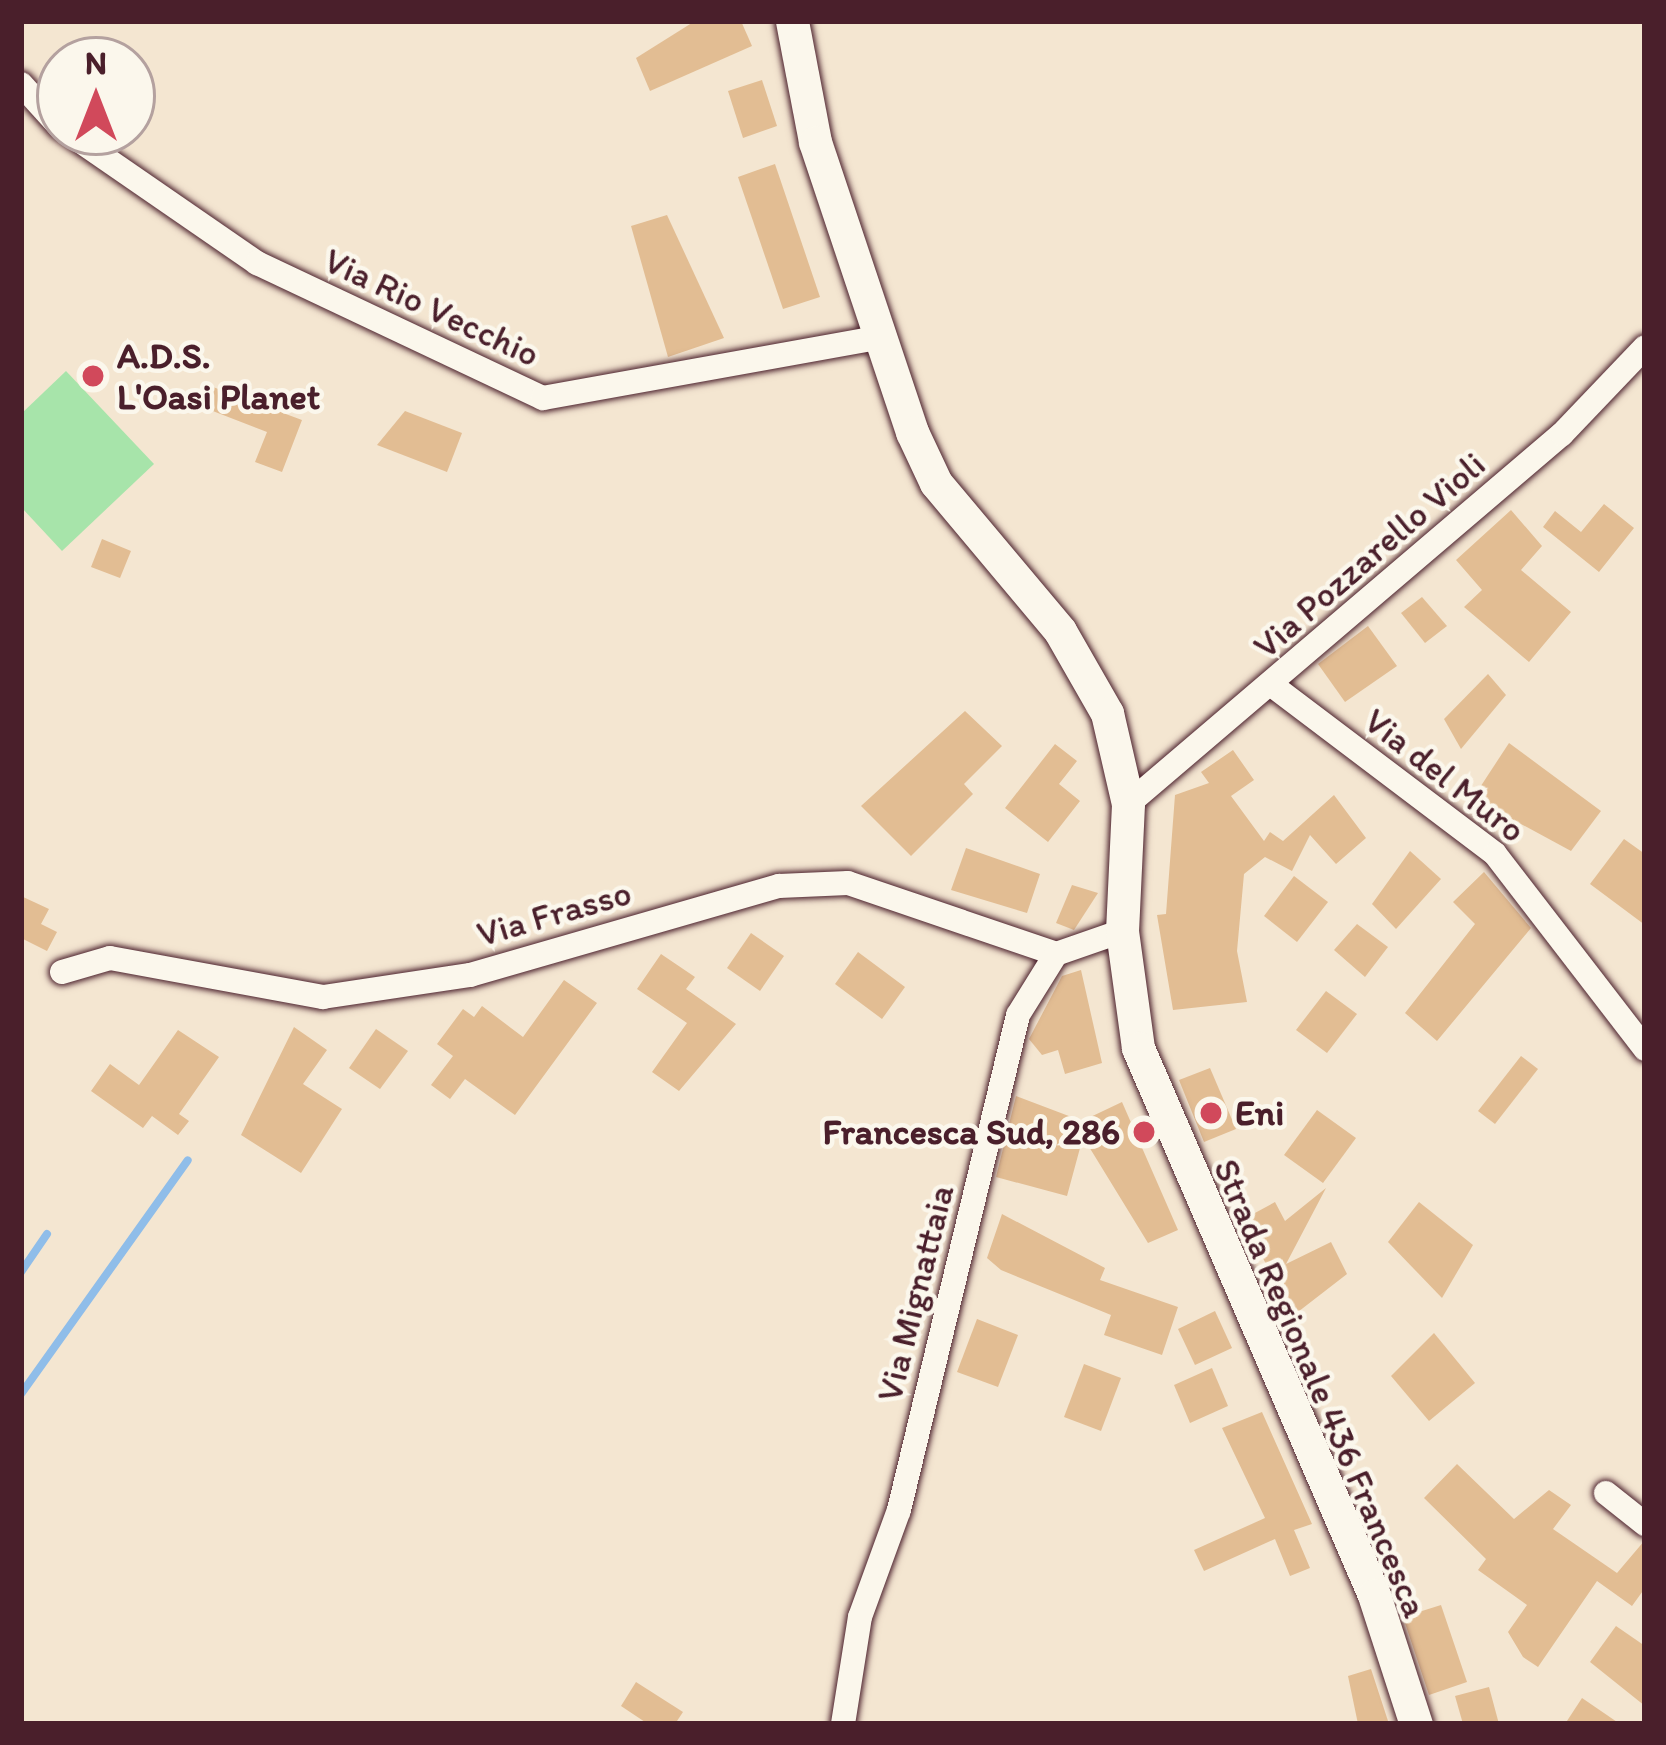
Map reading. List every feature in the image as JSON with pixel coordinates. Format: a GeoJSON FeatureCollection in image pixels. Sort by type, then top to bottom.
{"type":"FeatureCollection","features":[{"type":"Feature","properties":{"kind":"street","name":"Strada Regionale 436 Francesca"},"geometry":{"type":"LineString","coordinates":[[792,21],[815,142],[877,338],[936,483],[1090,678],[1128,804],[1122,931],[1157,1108],[1374,1595],[1416,1724]]}},
{"type":"Feature","properties":{"kind":"street","name":"Via Rio Vecchio"},"geometry":{"type":"LineString","coordinates":[[103,156],[257,262],[543,398],[877,338]]}},
{"type":"Feature","properties":{"kind":"street","name":"Via Pozzarello Violi"},"geometry":{"type":"LineString","coordinates":[[1128,804],[1274,686],[1562,434],[1645,347]]}},
{"type":"Feature","properties":{"kind":"street","name":"Via del Muro"},"geometry":{"type":"LineString","coordinates":[[1274,686],[1495,854],[1645,1049]]}},
{"type":"Feature","properties":{"kind":"street","name":"Via Frasso"},"geometry":{"type":"LineString","coordinates":[[62,972],[110,958],[323,997],[470,975],[779,886],[848,884],[1056,954]]}},
{"type":"Feature","properties":{"kind":"street"},"geometry":{"type":"LineString","coordinates":[[1056,954],[1122,931]]}},
{"type":"Feature","properties":{"kind":"street","name":"Via Mignattaia"},"geometry":{"type":"LineString","coordinates":[[843,1724],[860,1617],[899,1510],[1018,1015],[1056,954]]}},
{"type":"Feature","properties":{"kind":"street"},"geometry":{"type":"LineString","coordinates":[[1606,1492],[1645,1524]]}},
{"type":"Feature","properties":{"kind":"green space"},"geometry":{"type":"Polygon","coordinates":[[[66,371],[154,464],[62,551],[21,507],[21,414],[66,371]]]}},
{"type":"Feature","properties":{"kind":"building"},"geometry":{"type":"Polygon","coordinates":[[[695,21],[741,21],[752,46],[650,91],[636,58],[695,21]]]}},
{"type":"Feature","properties":{"kind":"building"},"geometry":{"type":"Polygon","coordinates":[[[762,80],[777,126],[743,138],[728,91],[762,80]]]}},
{"type":"Feature","properties":{"kind":"building"},"geometry":{"type":"Polygon","coordinates":[[[775,164],[820,297],[783,309],[738,177],[775,164]]]}},
{"type":"Feature","properties":{"kind":"building"},"geometry":{"type":"Polygon","coordinates":[[[667,215],[724,338],[668,357],[631,226],[667,215]]]}},
{"type":"Feature","properties":{"kind":"building"},"geometry":{"type":"Polygon","coordinates":[[[213,387],[302,420],[282,472],[255,462],[267,432],[205,408],[213,387]]]}},
{"type":"Feature","properties":{"kind":"building"},"geometry":{"type":"Polygon","coordinates":[[[405,411],[462,433],[447,472],[377,445],[405,411]]]}},
{"type":"Feature","properties":{"kind":"building"},"geometry":{"type":"Polygon","coordinates":[[[1604,504],[1634,528],[1599,572],[1543,527],[1555,511],[1581,532],[1604,504]]]}},
{"type":"Feature","properties":{"kind":"building"},"geometry":{"type":"Polygon","coordinates":[[[1511,510],[1542,546],[1521,570],[1571,612],[1529,662],[1464,607],[1482,590],[1456,560],[1511,510]]]}},
{"type":"Feature","properties":{"kind":"building"},"geometry":{"type":"Polygon","coordinates":[[[102,539],[131,551],[120,578],[91,567],[102,539]]]}},
{"type":"Feature","properties":{"kind":"building"},"geometry":{"type":"Polygon","coordinates":[[[1422,597],[1447,626],[1425,643],[1401,613],[1422,597]]]}},
{"type":"Feature","properties":{"kind":"building"},"geometry":{"type":"Polygon","coordinates":[[[1368,626],[1397,666],[1345,702],[1318,664],[1368,626]]]}},
{"type":"Feature","properties":{"kind":"building"},"geometry":{"type":"Polygon","coordinates":[[[1488,674],[1506,695],[1461,749],[1444,719],[1488,674]]]}},
{"type":"Feature","properties":{"kind":"building"},"geometry":{"type":"Polygon","coordinates":[[[965,711],[1002,746],[964,784],[973,794],[911,856],[861,806],[965,711]]]}},
{"type":"Feature","properties":{"kind":"building"},"geometry":{"type":"Polygon","coordinates":[[[1509,743],[1601,811],[1571,851],[1473,798],[1509,743]]]}},
{"type":"Feature","properties":{"kind":"building"},"geometry":{"type":"Polygon","coordinates":[[[1055,744],[1077,761],[1059,784],[1080,801],[1048,842],[1005,808],[1055,744]]]}},
{"type":"Feature","properties":{"kind":"building"},"geometry":{"type":"Polygon","coordinates":[[[1233,750],[1254,780],[1231,796],[1264,841],[1270,832],[1283,841],[1334,795],[1366,838],[1336,864],[1310,835],[1292,871],[1265,857],[1244,874],[1237,951],[1247,1002],[1173,1010],[1157,915],[1166,914],[1175,795],[1209,783],[1201,772],[1233,750]]]}},
{"type":"Feature","properties":{"kind":"building"},"geometry":{"type":"Polygon","coordinates":[[[1624,839],[1645,854],[1645,925],[1590,884],[1624,839]]]}},
{"type":"Feature","properties":{"kind":"building"},"geometry":{"type":"Polygon","coordinates":[[[966,848],[1040,874],[1027,913],[951,890],[966,848]]]}},
{"type":"Feature","properties":{"kind":"building"},"geometry":{"type":"Polygon","coordinates":[[[1410,851],[1441,879],[1396,929],[1372,904],[1410,851]]]}},
{"type":"Feature","properties":{"kind":"building"},"geometry":{"type":"Polygon","coordinates":[[[1484,872],[1531,928],[1437,1041],[1405,1013],[1475,924],[1453,902],[1484,872]]]}},
{"type":"Feature","properties":{"kind":"building"},"geometry":{"type":"Polygon","coordinates":[[[1294,876],[1328,902],[1297,942],[1264,916],[1294,876]]]}},
{"type":"Feature","properties":{"kind":"building"},"geometry":{"type":"Polygon","coordinates":[[[1072,885],[1098,893],[1074,930],[1056,923],[1072,885]]]}},
{"type":"Feature","properties":{"kind":"building"},"geometry":{"type":"Polygon","coordinates":[[[21,896],[49,909],[41,924],[57,932],[47,951],[21,938],[21,896]]]}},
{"type":"Feature","properties":{"kind":"building"},"geometry":{"type":"Polygon","coordinates":[[[1357,924],[1388,947],[1365,977],[1334,950],[1357,924]]]}},
{"type":"Feature","properties":{"kind":"building"},"geometry":{"type":"Polygon","coordinates":[[[751,933],[784,956],[760,991],[727,968],[751,933]]]}},
{"type":"Feature","properties":{"kind":"building"},"geometry":{"type":"Polygon","coordinates":[[[858,952],[905,987],[882,1019],[835,984],[858,952]]]}},
{"type":"Feature","properties":{"kind":"building"},"geometry":{"type":"Polygon","coordinates":[[[661,954],[695,977],[686,989],[736,1024],[679,1091],[652,1072],[687,1023],[637,989],[661,954]]]}},
{"type":"Feature","properties":{"kind":"building"},"geometry":{"type":"Polygon","coordinates":[[[1081,970],[1102,1063],[1065,1074],[1058,1050],[1042,1055],[1029,1039],[1062,976],[1081,970]]]}},
{"type":"Feature","properties":{"kind":"building"},"geometry":{"type":"Polygon","coordinates":[[[564,980],[597,1003],[515,1115],[465,1079],[450,1099],[431,1085],[453,1056],[437,1044],[463,1009],[474,1017],[482,1006],[523,1037],[564,980]]]}},
{"type":"Feature","properties":{"kind":"building"},"geometry":{"type":"Polygon","coordinates":[[[1326,991],[1357,1014],[1327,1053],[1296,1030],[1326,991]]]}},
{"type":"Feature","properties":{"kind":"building"},"geometry":{"type":"Polygon","coordinates":[[[294,1027],[327,1050],[303,1084],[342,1109],[301,1173],[241,1135],[294,1027]]]}},
{"type":"Feature","properties":{"kind":"building"},"geometry":{"type":"Polygon","coordinates":[[[376,1029],[408,1051],[380,1089],[349,1068],[376,1029]]]}},
{"type":"Feature","properties":{"kind":"building"},"geometry":{"type":"Polygon","coordinates":[[[178,1030],[219,1057],[179,1114],[189,1121],[178,1135],[152,1116],[143,1128],[91,1091],[110,1064],[139,1085],[178,1030]]]}},
{"type":"Feature","properties":{"kind":"building"},"geometry":{"type":"Polygon","coordinates":[[[1521,1056],[1538,1069],[1495,1124],[1478,1111],[1521,1056]]]}},
{"type":"Feature","properties":{"kind":"building"},"geometry":{"type":"Polygon","coordinates":[[[1210,1068],[1236,1129],[1204,1142],[1179,1080],[1210,1068]]]}},
{"type":"Feature","properties":{"kind":"building"},"geometry":{"type":"Polygon","coordinates":[[[1016,1096],[1082,1121],[1122,1102],[1178,1230],[1148,1243],[1083,1137],[1067,1196],[996,1177],[1016,1096]]]}},
{"type":"Feature","properties":{"kind":"building"},"geometry":{"type":"Polygon","coordinates":[[[1317,1110],[1356,1138],[1323,1183],[1284,1155],[1317,1110]]]}},
{"type":"Feature","properties":{"kind":"building"},"geometry":{"type":"Polygon","coordinates":[[[1326,1188],[1286,1264],[1331,1242],[1347,1274],[1294,1315],[1242,1220],[1275,1202],[1285,1221],[1326,1188]]]}},
{"type":"Feature","properties":{"kind":"building"},"geometry":{"type":"Polygon","coordinates":[[[1419,1202],[1473,1245],[1442,1298],[1388,1242],[1419,1202]]]}},
{"type":"Feature","properties":{"kind":"building"},"geometry":{"type":"Polygon","coordinates":[[[1002,1214],[1105,1268],[1100,1280],[1178,1307],[1162,1355],[1104,1335],[1111,1315],[1001,1270],[987,1258],[1002,1214]]]}},
{"type":"Feature","properties":{"kind":"building"},"geometry":{"type":"Polygon","coordinates":[[[1215,1311],[1232,1348],[1195,1365],[1178,1329],[1215,1311]]]}},
{"type":"Feature","properties":{"kind":"building"},"geometry":{"type":"Polygon","coordinates":[[[977,1319],[1018,1335],[998,1387],[957,1372],[977,1319]]]}},
{"type":"Feature","properties":{"kind":"building"},"geometry":{"type":"Polygon","coordinates":[[[1434,1333],[1475,1383],[1429,1421],[1391,1376],[1434,1333]]]}},
{"type":"Feature","properties":{"kind":"building"},"geometry":{"type":"Polygon","coordinates":[[[1084,1364],[1121,1378],[1101,1431],[1064,1417],[1084,1364]]]}},
{"type":"Feature","properties":{"kind":"building"},"geometry":{"type":"Polygon","coordinates":[[[1212,1368],[1228,1406],[1190,1423],[1174,1385],[1212,1368]]]}},
{"type":"Feature","properties":{"kind":"building"},"geometry":{"type":"Polygon","coordinates":[[[1262,1412],[1312,1524],[1294,1530],[1310,1568],[1290,1576],[1275,1539],[1204,1571],[1194,1550],[1265,1518],[1222,1428],[1262,1412]]]}},
{"type":"Feature","properties":{"kind":"building"},"geometry":{"type":"Polygon","coordinates":[[[1457,1464],[1514,1519],[1549,1490],[1571,1505],[1553,1529],[1617,1573],[1645,1540],[1645,1588],[1632,1606],[1597,1581],[1538,1667],[1523,1657],[1508,1632],[1527,1605],[1478,1570],[1486,1559],[1424,1498],[1457,1464]]]}},
{"type":"Feature","properties":{"kind":"building"},"geometry":{"type":"Polygon","coordinates":[[[1441,1605],[1467,1682],[1429,1695],[1403,1617],[1441,1605]]]}},
{"type":"Feature","properties":{"kind":"building"},"geometry":{"type":"Polygon","coordinates":[[[1616,1626],[1645,1646],[1645,1706],[1590,1662],[1616,1626]]]}},
{"type":"Feature","properties":{"kind":"building"},"geometry":{"type":"Polygon","coordinates":[[[1371,1669],[1389,1724],[1358,1724],[1348,1676],[1371,1669]]]}},
{"type":"Feature","properties":{"kind":"building"},"geometry":{"type":"Polygon","coordinates":[[[636,1682],[683,1712],[675,1724],[648,1724],[621,1706],[636,1682]]]}},
{"type":"Feature","properties":{"kind":"building"},"geometry":{"type":"Polygon","coordinates":[[[1489,1687],[1499,1724],[1463,1724],[1455,1696],[1489,1687]]]}},
{"type":"Feature","properties":{"kind":"building"},"geometry":{"type":"Polygon","coordinates":[[[1582,1698],[1620,1724],[1565,1724],[1582,1698]]]}},
{"type":"Feature","properties":{"kind":"waterway"},"geometry":{"type":"LineString","coordinates":[[21,1394],[188,1160]]}},
{"type":"Feature","properties":{"kind":"waterway"},"geometry":{"type":"LineString","coordinates":[[21,1272],[47,1234]]}},
{"type":"Feature","properties":{"kind":"place","name":"A.D.S. L'Oasi Planet"},"geometry":{"type":"Point","coordinates":[93,376]}},
{"type":"Feature","properties":{"kind":"place","name":"Eni"},"geometry":{"type":"Point","coordinates":[1211,1113]}},
{"type":"Feature","properties":{"kind":"place","name":"Francesca Sud, 286"},"geometry":{"type":"Point","coordinates":[1144,1132]}}]}
